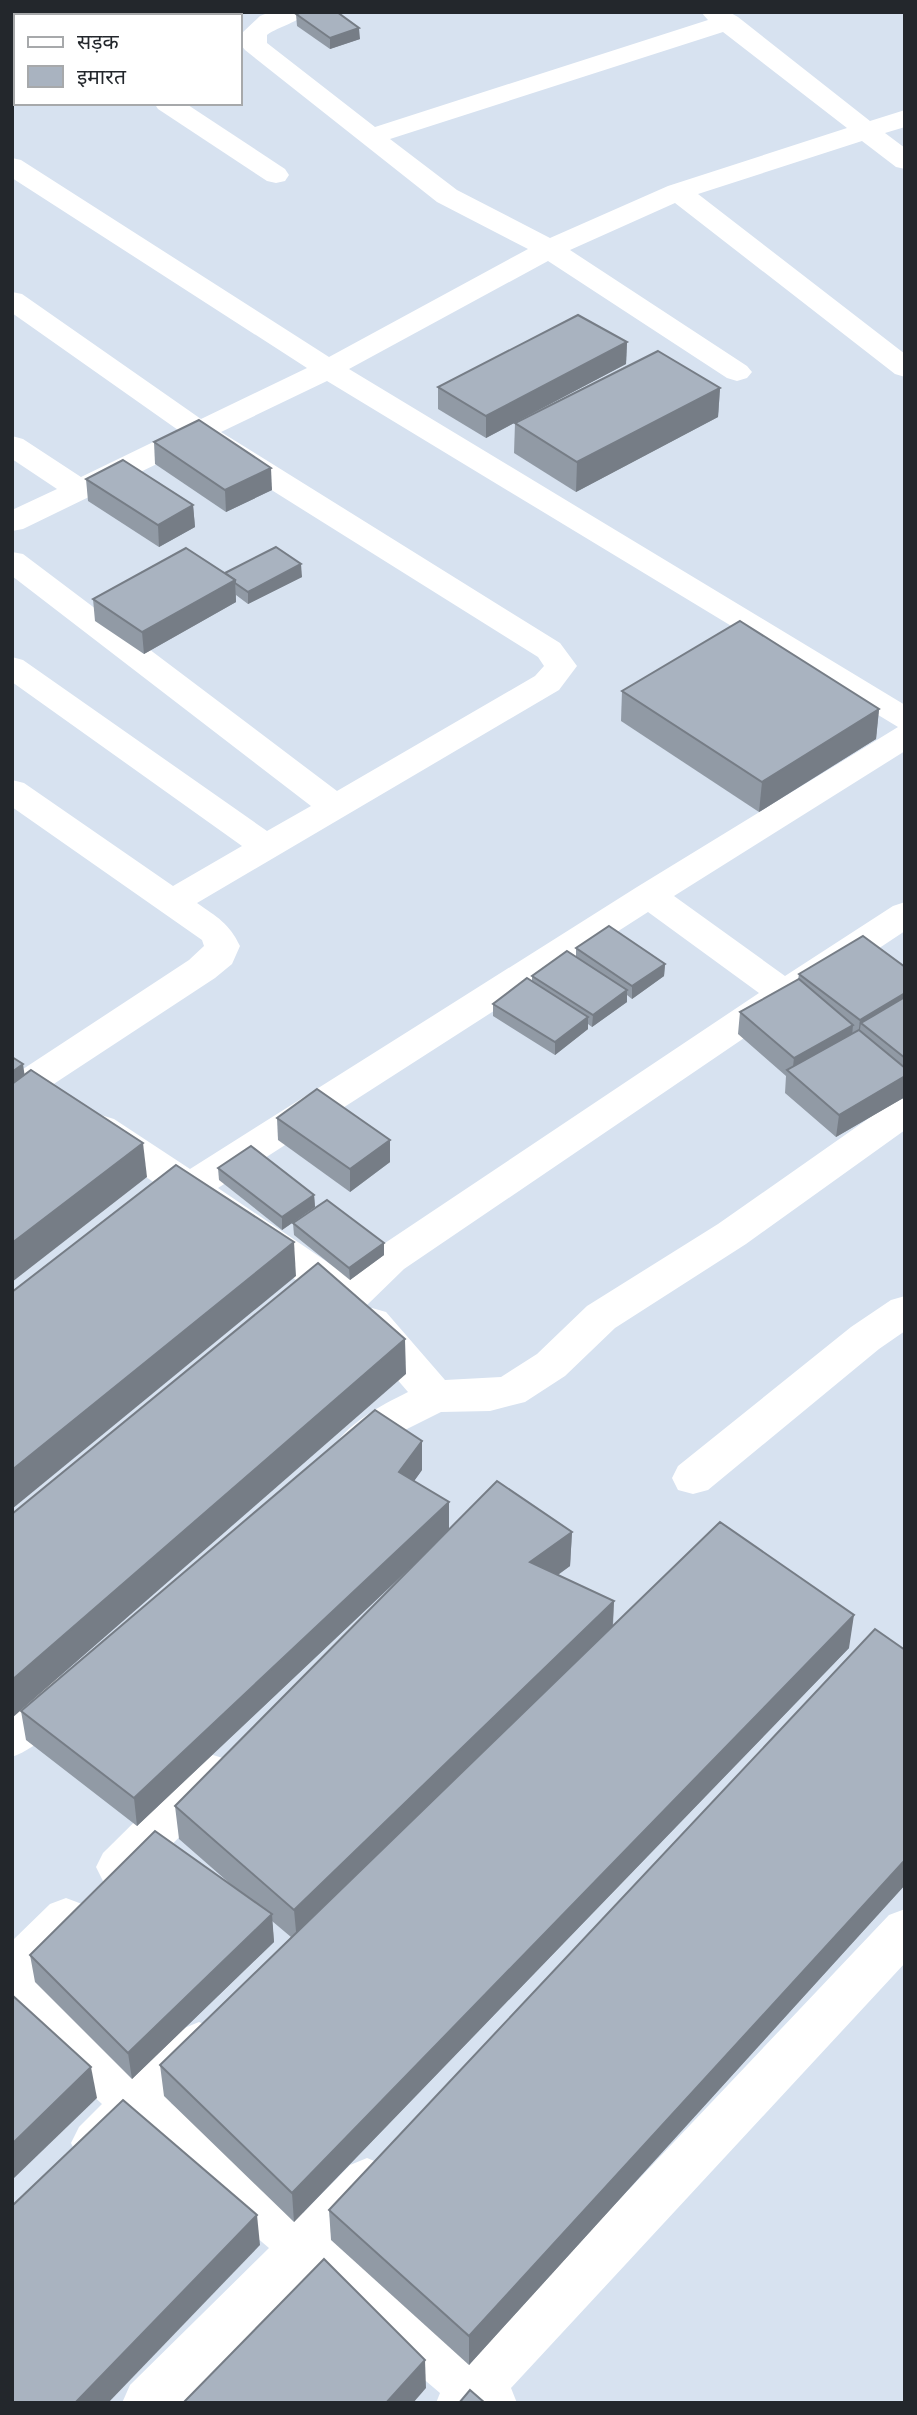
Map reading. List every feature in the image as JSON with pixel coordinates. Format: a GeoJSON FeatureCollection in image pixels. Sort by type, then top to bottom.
{"type":"FeatureCollection","features":[{"type":"Feature","properties":{"kind":"street"},"geometry":{"type":"LineString","coordinates":[[295,12],[270,21],[255,33],[254,45],[447,195],[549,249],[737,372]]}},
{"type":"Feature","properties":{"kind":"street"},"geometry":{"type":"LineString","coordinates":[[372,136],[721,17],[905,161]]}},
{"type":"Feature","properties":{"kind":"street"},"geometry":{"type":"LineString","coordinates":[[170,105],[276,175]]}},
{"type":"Feature","properties":{"kind":"street"},"geometry":{"type":"LineString","coordinates":[[12,522],[328,369],[549,249],[678,192],[905,118]]}},
{"type":"Feature","properties":{"kind":"street"},"geometry":{"type":"LineString","coordinates":[[12,166],[328,369],[905,719]]}},
{"type":"Feature","properties":{"kind":"street"},"geometry":{"type":"LineString","coordinates":[[678,192],[905,368]]}},
{"type":"Feature","properties":{"kind":"street"},"geometry":{"type":"LineString","coordinates":[[12,300],[198,431],[549,650],[561,666],[547,682],[170,903]]}},
{"type":"Feature","properties":{"kind":"street"},"geometry":{"type":"LineString","coordinates":[[12,445],[78,489]]}},
{"type":"Feature","properties":{"kind":"street"},"geometry":{"type":"LineString","coordinates":[[12,561],[334,806]]}},
{"type":"Feature","properties":{"kind":"street"},"geometry":{"type":"LineString","coordinates":[[12,667],[265,846]]}},
{"type":"Feature","properties":{"kind":"street"},"geometry":{"type":"LineString","coordinates":[[138,1227],[191,1187],[649,895],[905,736]]}},
{"type":"Feature","properties":{"kind":"street"},"geometry":{"type":"LineString","coordinates":[[12,791],[216,933],[222,946],[219,955],[202,969],[42,1090],[12,1116]]}},
{"type":"Feature","properties":{"kind":"street"},"geometry":{"type":"LineString","coordinates":[[649,895],[785,992],[828,1027]]}},
{"type":"Feature","properties":{"kind":"street"},"geometry":{"type":"LineString","coordinates":[[288,1317],[340,1290],[496,1190],[630,1096],[905,915]]}},
{"type":"Feature","properties":{"kind":"street"},"geometry":{"type":"LineString","coordinates":[[42,1090],[191,1187],[340,1290],[435,1396]]}},
{"type":"Feature","properties":{"kind":"street"},"geometry":{"type":"LineString","coordinates":[[318,1481],[391,1419],[435,1396],[490,1395],[511,1391],[551,1365],[601,1317],[732,1234],[901,1092]]}},
{"type":"Feature","properties":{"kind":"street"},"geometry":{"type":"LineString","coordinates":[[693,1478],[865,1338],[905,1311]]}},
{"type":"Feature","properties":{"kind":"street"},"geometry":{"type":"LineString","coordinates":[[12,1738],[96,1667]]}},
{"type":"Feature","properties":{"kind":"street"},"geometry":{"type":"LineString","coordinates":[[12,1972],[239,1748]]}},
{"type":"Feature","properties":{"kind":"street"},"geometry":{"type":"LineString","coordinates":[[12,1990],[136,2104],[475,2398],[905,1930]]}},
{"type":"Feature","properties":{"kind":"street"},"geometry":{"type":"LineString","coordinates":[[69,2169],[225,2018]]}},
{"type":"Feature","properties":{"kind":"street"},"geometry":{"type":"LineString","coordinates":[[148,2403],[304,2248],[400,2146]]}},
{"type":"Feature","properties":{"kind":"building"},"geometry":{"type":"Polygon","coordinates":[[[337,12],[359,28],[330,38],[296,14],[337,12]]]}},
{"type":"Feature","properties":{"kind":"building"},"geometry":{"type":"Polygon","coordinates":[[[578,315],[627,342],[486,416],[438,387],[578,315]]]}},
{"type":"Feature","properties":{"kind":"building"},"geometry":{"type":"Polygon","coordinates":[[[658,351],[720,388],[577,462],[515,423],[658,351]]]}},
{"type":"Feature","properties":{"kind":"building"},"geometry":{"type":"Polygon","coordinates":[[[199,420],[271,468],[225,490],[154,442],[199,420]]]}},
{"type":"Feature","properties":{"kind":"building"},"geometry":{"type":"Polygon","coordinates":[[[123,460],[193,505],[158,525],[86,479],[123,460]]]}},
{"type":"Feature","properties":{"kind":"building"},"geometry":{"type":"Polygon","coordinates":[[[276,547],[301,564],[248,592],[225,573],[276,547]]]}},
{"type":"Feature","properties":{"kind":"building"},"geometry":{"type":"Polygon","coordinates":[[[186,548],[235,580],[142,632],[93,599],[186,548]]]}},
{"type":"Feature","properties":{"kind":"building"},"geometry":{"type":"Polygon","coordinates":[[[740,621],[879,709],[762,782],[622,691],[740,621]]]}},
{"type":"Feature","properties":{"kind":"building"},"geometry":{"type":"Polygon","coordinates":[[[609,926],[665,964],[632,986],[576,948],[609,926]]]}},
{"type":"Feature","properties":{"kind":"building"},"geometry":{"type":"Polygon","coordinates":[[[863,936],[905,967],[905,993],[860,1020],[799,974],[863,936]]]}},
{"type":"Feature","properties":{"kind":"building"},"geometry":{"type":"Polygon","coordinates":[[[567,951],[627,990],[593,1015],[532,976],[567,951]]]}},
{"type":"Feature","properties":{"kind":"building"},"geometry":{"type":"Polygon","coordinates":[[[527,978],[588,1017],[555,1042],[493,1004],[527,978]]]}},
{"type":"Feature","properties":{"kind":"building"},"geometry":{"type":"Polygon","coordinates":[[[799,979],[853,1025],[794,1058],[740,1012],[799,979]]]}},
{"type":"Feature","properties":{"kind":"building"},"geometry":{"type":"Polygon","coordinates":[[[905,997],[905,1058],[861,1023],[905,997]]]}},
{"type":"Feature","properties":{"kind":"building"},"geometry":{"type":"Polygon","coordinates":[[[859,1030],[905,1068],[905,1076],[839,1115],[787,1070],[859,1030]]]}},
{"type":"Feature","properties":{"kind":"building"},"geometry":{"type":"Polygon","coordinates":[[[12,1057],[23,1064],[12,1072],[12,1057]]]}},
{"type":"Feature","properties":{"kind":"building"},"geometry":{"type":"Polygon","coordinates":[[[31,1070],[143,1143],[12,1243],[12,1084],[31,1070]]]}},
{"type":"Feature","properties":{"kind":"building"},"geometry":{"type":"Polygon","coordinates":[[[317,1089],[390,1140],[350,1169],[277,1118],[317,1089]]]}},
{"type":"Feature","properties":{"kind":"building"},"geometry":{"type":"Polygon","coordinates":[[[251,1146],[314,1195],[282,1217],[218,1168],[251,1146]]]}},
{"type":"Feature","properties":{"kind":"building"},"geometry":{"type":"Polygon","coordinates":[[[176,1165],[294,1242],[12,1470],[12,1292],[176,1165]]]}},
{"type":"Feature","properties":{"kind":"building"},"geometry":{"type":"Polygon","coordinates":[[[327,1200],[384,1243],[349,1268],[293,1223],[327,1200]]]}},
{"type":"Feature","properties":{"kind":"building"},"geometry":{"type":"Polygon","coordinates":[[[318,1263],[405,1339],[12,1680],[12,1514],[318,1263]]]}},
{"type":"Feature","properties":{"kind":"building"},"geometry":{"type":"Polygon","coordinates":[[[375,1410],[422,1441],[399,1472],[449,1502],[134,1798],[21,1711],[375,1410]]]}},
{"type":"Feature","properties":{"kind":"building"},"geometry":{"type":"Polygon","coordinates":[[[497,1481],[572,1532],[530,1562],[614,1601],[294,1910],[175,1806],[497,1481]]]}},
{"type":"Feature","properties":{"kind":"building"},"geometry":{"type":"Polygon","coordinates":[[[720,1522],[854,1615],[292,2193],[160,2065],[720,1522]]]}},
{"type":"Feature","properties":{"kind":"building"},"geometry":{"type":"Polygon","coordinates":[[[875,1629],[905,1650],[905,1860],[469,2336],[329,2210],[875,1629]]]}},
{"type":"Feature","properties":{"kind":"building"},"geometry":{"type":"Polygon","coordinates":[[[155,1831],[272,1914],[128,2053],[30,1955],[155,1831]]]}},
{"type":"Feature","properties":{"kind":"building"},"geometry":{"type":"Polygon","coordinates":[[[12,1995],[91,2067],[12,2144],[12,1995]]]}},
{"type":"Feature","properties":{"kind":"building"},"geometry":{"type":"Polygon","coordinates":[[[123,2100],[257,2215],[75,2403],[12,2403],[12,2206],[123,2100]]]}},
{"type":"Feature","properties":{"kind":"building"},"geometry":{"type":"Polygon","coordinates":[[[324,2259],[425,2360],[386,2403],[183,2403],[324,2259]]]}},
{"type":"Feature","properties":{"kind":"building"},"geometry":{"type":"Polygon","coordinates":[[[470,2390],[485,2403],[459,2403],[470,2390]]]}}]}
